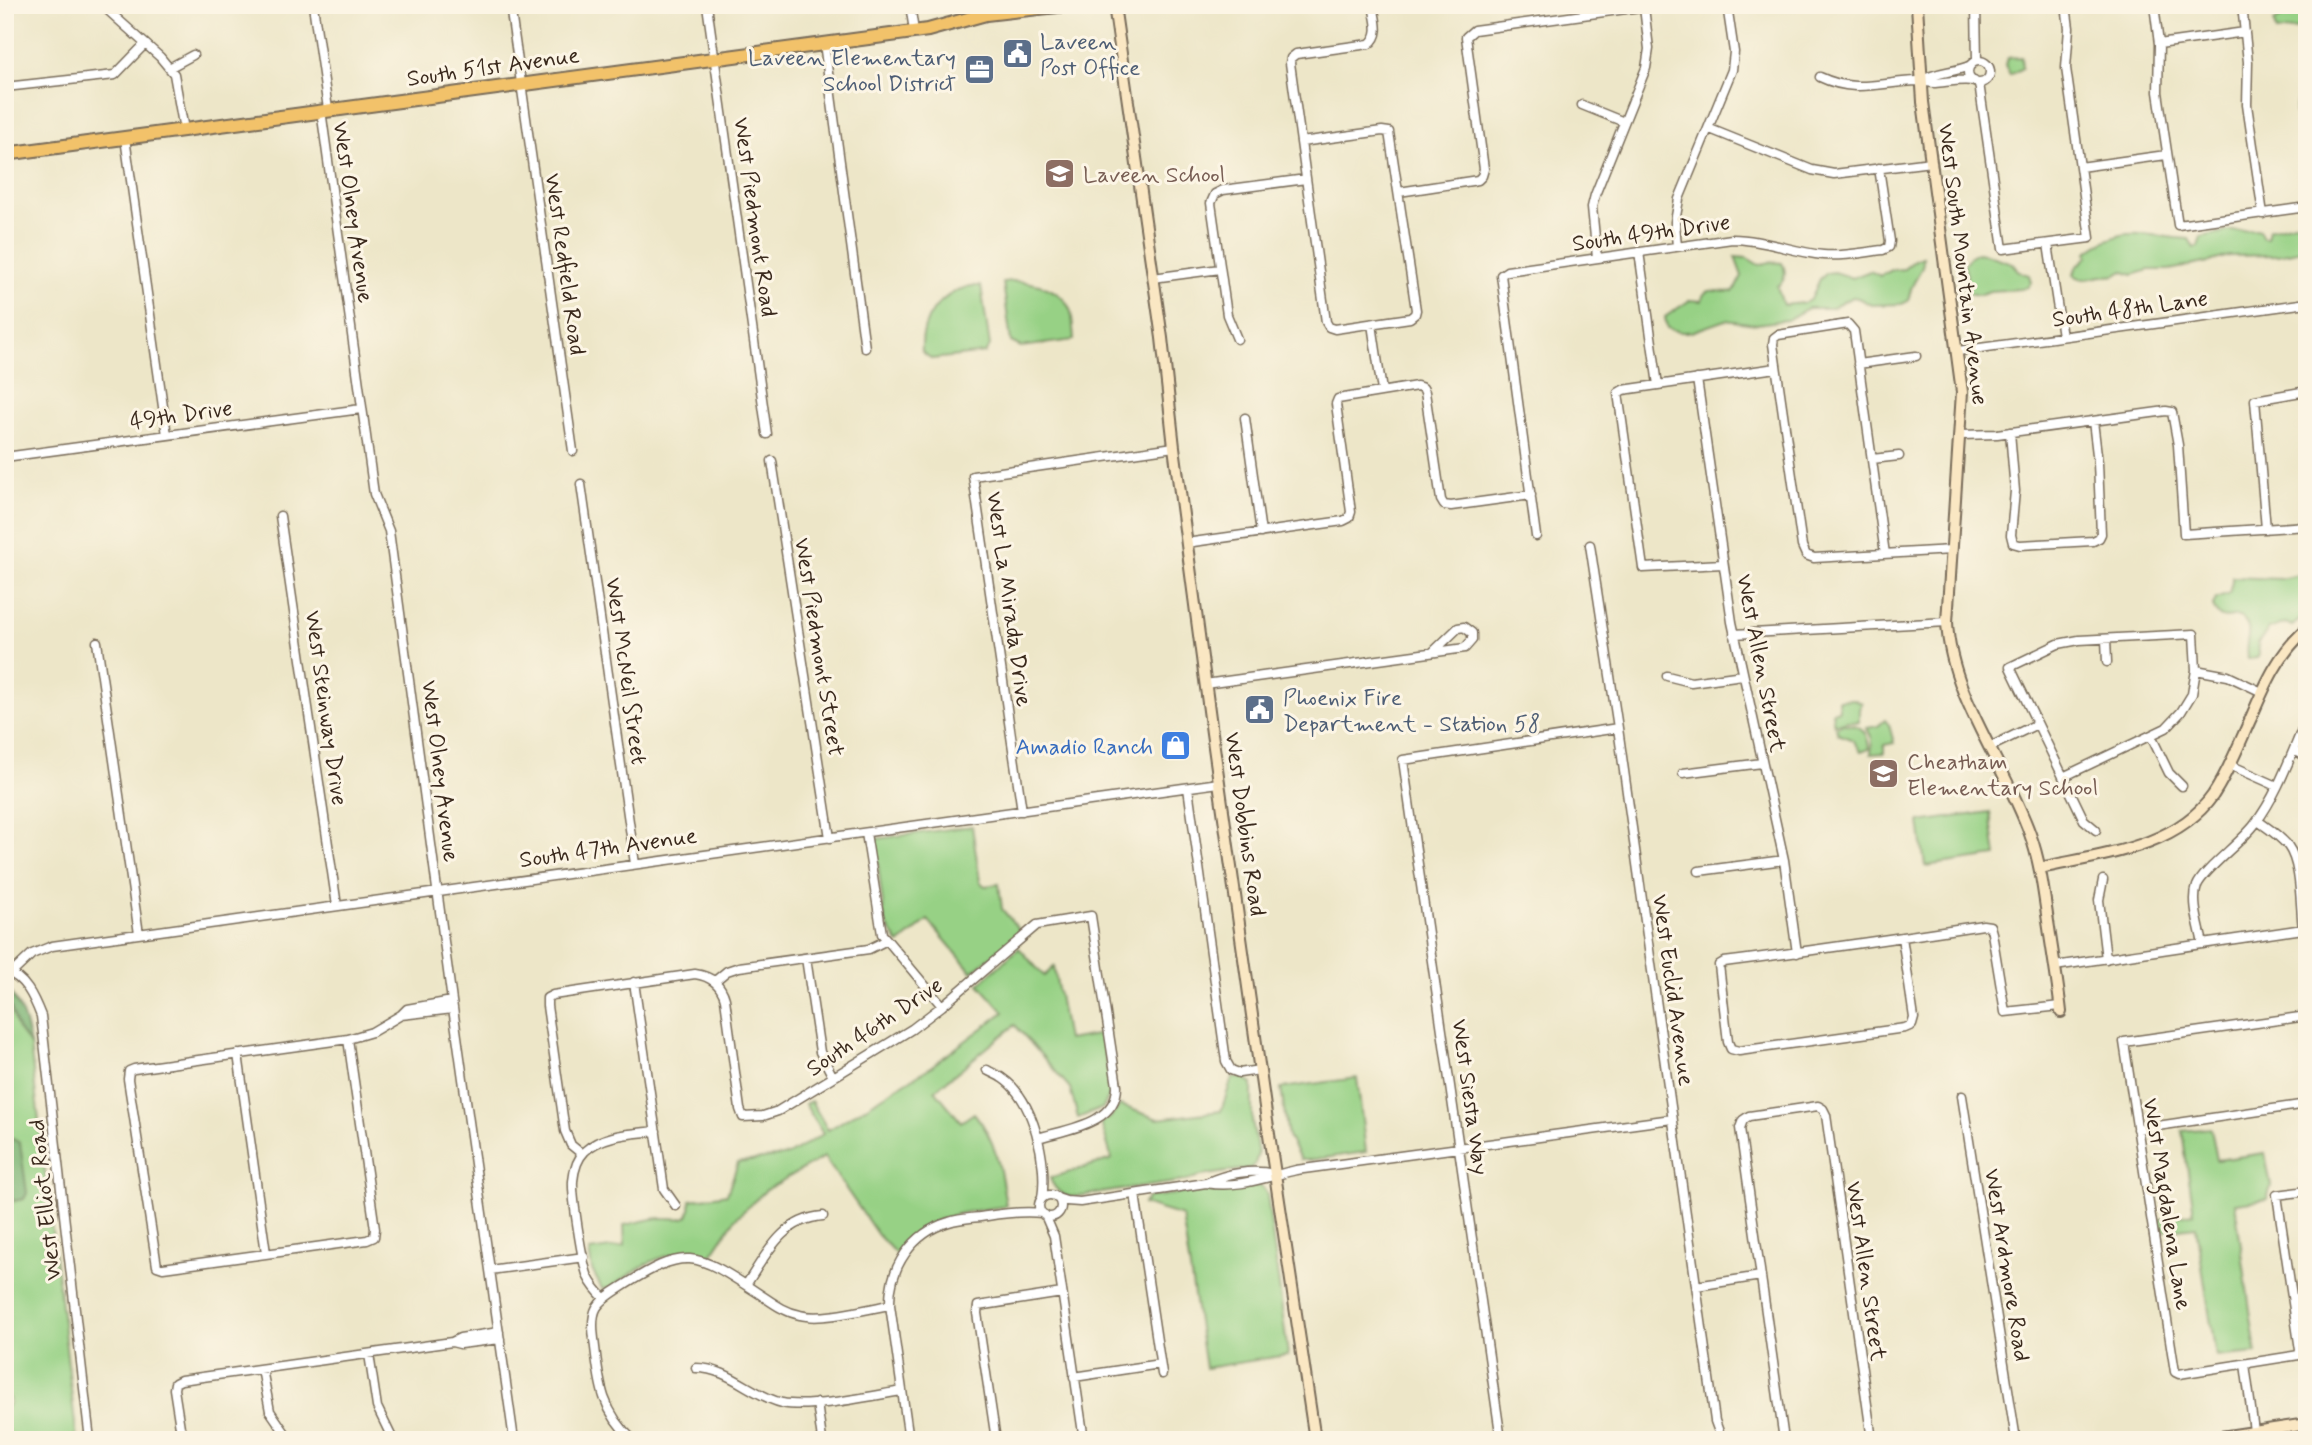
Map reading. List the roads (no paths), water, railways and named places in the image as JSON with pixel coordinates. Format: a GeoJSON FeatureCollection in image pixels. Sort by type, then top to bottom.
{"type":"FeatureCollection","features":[{"type":"Feature","properties":{"kind":"main road","name":"South 51st Avenue"},"geometry":{"type":"LineString","coordinates":[[986,14],[999,5]]}},
{"type":"Feature","properties":{"kind":"main road","name":"South 51st Avenue"},"geometry":{"type":"LineString","coordinates":[[5,154],[914,32],[986,14],[1068,5]]}},
{"type":"Feature","properties":{"kind":"street"},"geometry":{"type":"LineString","coordinates":[[102,5],[174,74],[184,130]]}},
{"type":"Feature","properties":{"kind":"street","name":"West Olney Avenue"},"geometry":{"type":"LineString","coordinates":[[313,5],[362,409],[374,494],[389,531],[452,1005],[514,1440]]}},
{"type":"Feature","properties":{"kind":"street"},"geometry":{"type":"LineString","coordinates":[[510,5],[520,83]]}},
{"type":"Feature","properties":{"kind":"street","name":"West Piedmont Road"},"geometry":{"type":"LineString","coordinates":[[706,5],[767,434]]}},
{"type":"Feature","properties":{"kind":"street"},"geometry":{"type":"LineString","coordinates":[[911,5],[914,32]]}},
{"type":"Feature","properties":{"kind":"street","name":"West Dobbins Road"},"geometry":{"type":"LineString","coordinates":[[1114,5],[1153,278],[1205,684],[1274,1174],[1315,1440]]}},
{"type":"Feature","properties":{"kind":"street"},"geometry":{"type":"LineString","coordinates":[[1301,142],[1390,132],[1415,314],[1410,318],[1335,329],[1329,327],[1326,322],[1290,63],[1296,54],[1369,44],[1374,41],[1377,35],[1373,5]]}},
{"type":"Feature","properties":{"kind":"street"},"geometry":{"type":"LineString","coordinates":[[1399,192],[1478,180],[1482,176],[1484,169],[1466,37],[1468,33],[1606,9],[1655,5]]}},
{"type":"Feature","properties":{"kind":"street"},"geometry":{"type":"LineString","coordinates":[[1677,247],[1675,222],[1679,199],[1710,129],[1734,64],[1727,5]]}},
{"type":"Feature","properties":{"kind":"street","name":"West South Mountain Avenue"},"geometry":{"type":"LineString","coordinates":[[1917,5],[1921,80],[1962,392],[1947,622],[1952,662],[2030,833],[2040,868],[2061,1009]]}},
{"type":"Feature","properties":{"kind":"street"},"geometry":{"type":"LineString","coordinates":[[1976,5],[1974,63],[1968,75],[1977,82],[2003,249],[2090,238],[2066,68],[2069,28],[2066,5]]}},
{"type":"Feature","properties":{"kind":"street"},"geometry":{"type":"LineString","coordinates":[[2154,5],[2159,44],[2158,92],[2178,225],[2307,208]]}},
{"type":"Feature","properties":{"kind":"street"},"geometry":{"type":"LineString","coordinates":[[2242,5],[2248,62],[2247,105],[2263,214]]}},
{"type":"Feature","properties":{"kind":"street"},"geometry":{"type":"LineString","coordinates":[[1597,258],[1592,207],[1594,195],[1648,58],[1649,40],[1644,7]]}},
{"type":"Feature","properties":{"kind":"street"},"geometry":{"type":"LineString","coordinates":[[2159,44],[2245,32]]}},
{"type":"Feature","properties":{"kind":"street"},"geometry":{"type":"LineString","coordinates":[[824,43],[865,348]]}},
{"type":"Feature","properties":{"kind":"street"},"geometry":{"type":"LineString","coordinates":[[5,87],[115,75],[145,44]]}},
{"type":"Feature","properties":{"kind":"street"},"geometry":{"type":"LineString","coordinates":[[169,68],[193,55]]}},
{"type":"Feature","properties":{"kind":"street"},"geometry":{"type":"LineString","coordinates":[[1820,77],[1847,86],[1881,85],[1921,80],[1974,63],[1983,62],[1989,69],[1987,79],[1977,82],[1958,80],[1932,83],[1921,80]]}},
{"type":"Feature","properties":{"kind":"street","name":"West Redfield Road"},"geometry":{"type":"LineString","coordinates":[[520,83],[573,451]]}},
{"type":"Feature","properties":{"kind":"street"},"geometry":{"type":"LineString","coordinates":[[1582,105],[1624,122]]}},
{"type":"Feature","properties":{"kind":"street"},"geometry":{"type":"LineString","coordinates":[[1710,129],[1812,170],[1834,174],[1931,162]]}},
{"type":"Feature","properties":{"kind":"street"},"geometry":{"type":"LineString","coordinates":[[125,138],[167,435]]}},
{"type":"Feature","properties":{"kind":"street"},"geometry":{"type":"LineString","coordinates":[[2080,167],[2166,155]]}},
{"type":"Feature","properties":{"kind":"street","name":"South 49th Drive"},"geometry":{"type":"LineString","coordinates":[[1531,495],[1501,275],[1507,271],[1743,239],[1833,256],[1883,250],[1889,247],[1880,168]]}},
{"type":"Feature","properties":{"kind":"street"},"geometry":{"type":"LineString","coordinates":[[1237,339],[1227,316],[1211,203],[1214,194],[1223,190],[1306,179]]}},
{"type":"Feature","properties":{"kind":"street"},"geometry":{"type":"LineString","coordinates":[[2048,243],[2062,336]]}},
{"type":"Feature","properties":{"kind":"street"},"geometry":{"type":"LineString","coordinates":[[1639,252],[1658,385]]}},
{"type":"Feature","properties":{"kind":"street"},"geometry":{"type":"LineString","coordinates":[[1153,278],[1220,269]]}},
{"type":"Feature","properties":{"kind":"street","name":"South 48th Lane"},"geometry":{"type":"LineString","coordinates":[[1958,351],[2307,303]]}},
{"type":"Feature","properties":{"kind":"street"},"geometry":{"type":"LineString","coordinates":[[1372,324],[1382,391]]}},
{"type":"Feature","properties":{"kind":"street"},"geometry":{"type":"LineString","coordinates":[[1885,554],[1852,326],[1848,324],[1778,334],[1774,338],[1776,368],[1802,546],[1806,555],[1814,558],[1952,551]]}},
{"type":"Feature","properties":{"kind":"street"},"geometry":{"type":"LineString","coordinates":[[1858,364],[1916,356]]}},
{"type":"Feature","properties":{"kind":"street"},"geometry":{"type":"LineString","coordinates":[[1723,564],[1643,568],[1618,393],[1623,390],[1776,368]]}},
{"type":"Feature","properties":{"kind":"street","name":"West Allen Street"},"geometry":{"type":"LineString","coordinates":[[1697,379],[1734,634],[1784,860],[1797,953]]}},
{"type":"Feature","properties":{"kind":"street"},"geometry":{"type":"LineString","coordinates":[[1186,543],[1349,518],[1351,512],[1336,404],[1338,399],[1417,386],[1423,388],[1444,505],[1531,495],[1536,537]]}},
{"type":"Feature","properties":{"kind":"street"},"geometry":{"type":"LineString","coordinates":[[2266,529],[2255,400],[2307,391]]}},
{"type":"Feature","properties":{"kind":"street","name":"49th Drive"},"geometry":{"type":"LineString","coordinates":[[5,457],[362,409]]}},
{"type":"Feature","properties":{"kind":"street"},"geometry":{"type":"LineString","coordinates":[[1961,435],[1978,436],[2172,412],[2178,445],[2184,534],[2307,526]]}},
{"type":"Feature","properties":{"kind":"street"},"geometry":{"type":"LineString","coordinates":[[1245,418],[1261,533]]}},
{"type":"Feature","properties":{"kind":"street"},"geometry":{"type":"LineString","coordinates":[[2010,432],[2015,479],[2011,535],[2013,543],[2093,541],[2101,534],[2093,421]]}},
{"type":"Feature","properties":{"kind":"street","name":"West La Mirada Drive"},"geometry":{"type":"LineString","coordinates":[[1022,811],[973,476],[1174,447]]}},
{"type":"Feature","properties":{"kind":"street"},"geometry":{"type":"LineString","coordinates":[[1872,459],[1899,456]]}},
{"type":"Feature","properties":{"kind":"street","name":"West Piedmont Street"},"geometry":{"type":"LineString","coordinates":[[772,461],[830,838]]}},
{"type":"Feature","properties":{"kind":"street","name":"West McNeil Street"},"geometry":{"type":"LineString","coordinates":[[581,484],[635,864]]}},
{"type":"Feature","properties":{"kind":"street","name":"West Steinway Drive"},"geometry":{"type":"LineString","coordinates":[[280,516],[337,906]]}},
{"type":"Feature","properties":{"kind":"street","name":"West Euclid Avenue"},"geometry":{"type":"LineString","coordinates":[[1590,545],[1715,1421],[1722,1440]]}},
{"type":"Feature","properties":{"kind":"street"},"geometry":{"type":"LineString","coordinates":[[1734,634],[1947,622]]}},
{"type":"Feature","properties":{"kind":"street"},"geometry":{"type":"LineString","coordinates":[[1205,684],[1465,648],[1472,640],[1472,633],[1464,627],[1454,630],[1433,652]]}},
{"type":"Feature","properties":{"kind":"street"},"geometry":{"type":"LineString","coordinates":[[2040,868],[2124,850],[2168,833],[2191,817],[2211,797],[2230,765],[2275,666],[2294,639],[2307,629]]}},
{"type":"Feature","properties":{"kind":"street"},"geometry":{"type":"LineString","coordinates":[[2063,777],[2166,728],[2181,712],[2192,694],[2196,670],[2194,634],[2058,644],[2010,667],[2037,724],[2084,820],[2096,830]]}},
{"type":"Feature","properties":{"kind":"street"},"geometry":{"type":"LineString","coordinates":[[2106,639],[2107,662]]}},
{"type":"Feature","properties":{"kind":"street"},"geometry":{"type":"LineString","coordinates":[[97,642],[139,934]]}},
{"type":"Feature","properties":{"kind":"street"},"geometry":{"type":"LineString","coordinates":[[2196,670],[2228,676],[2262,692]]}},
{"type":"Feature","properties":{"kind":"street"},"geometry":{"type":"LineString","coordinates":[[1667,676],[1691,682],[1743,675]]}},
{"type":"Feature","properties":{"kind":"street"},"geometry":{"type":"LineString","coordinates":[[2203,944],[2195,899],[2196,886],[2203,876],[2239,844],[2258,821],[2277,786],[2307,718]]}},
{"type":"Feature","properties":{"kind":"street"},"geometry":{"type":"LineString","coordinates":[[1990,747],[2037,724]]}},
{"type":"Feature","properties":{"kind":"street","name":"West Siesta Way"},"geometry":{"type":"LineString","coordinates":[[1501,1440],[1404,760],[1618,728]]}},
{"type":"Feature","properties":{"kind":"street"},"geometry":{"type":"LineString","coordinates":[[2151,736],[2169,773],[2182,786]]}},
{"type":"Feature","properties":{"kind":"street"},"geometry":{"type":"LineString","coordinates":[[2294,750],[2307,757]]}},
{"type":"Feature","properties":{"kind":"street"},"geometry":{"type":"LineString","coordinates":[[1683,774],[1762,762]]}},
{"type":"Feature","properties":{"kind":"street"},"geometry":{"type":"LineString","coordinates":[[2230,765],[2277,786]]}},
{"type":"Feature","properties":{"kind":"street","name":"South 47th Avenue"},"geometry":{"type":"LineString","coordinates":[[9,972],[32,954],[52,946],[1219,783]]}},
{"type":"Feature","properties":{"kind":"street"},"geometry":{"type":"LineString","coordinates":[[1188,788],[1226,1061],[1234,1072],[1260,1070]]}},
{"type":"Feature","properties":{"kind":"street"},"geometry":{"type":"LineString","coordinates":[[2054,966],[2303,929],[2294,857],[2288,845],[2258,821]]}},
{"type":"Feature","properties":{"kind":"street"},"geometry":{"type":"LineString","coordinates":[[866,833],[880,925],[887,940],[943,1006]]}},
{"type":"Feature","properties":{"kind":"street"},"geometry":{"type":"LineString","coordinates":[[1699,871],[1784,860]]}},
{"type":"Feature","properties":{"kind":"street"},"geometry":{"type":"LineString","coordinates":[[2103,880],[2099,900],[2106,959]]}},
{"type":"Feature","properties":{"kind":"street","name":"South 46th Drive"},"geometry":{"type":"LineString","coordinates":[[715,981],[722,989],[725,999],[743,1117],[763,1116],[778,1111],[912,1029],[943,1006],[1037,925],[1091,916],[1116,1086],[1115,1101],[1110,1109],[1098,1118],[1038,1138]]}},
{"type":"Feature","properties":{"kind":"street"},"geometry":{"type":"LineString","coordinates":[[1902,937],[1914,1018],[1912,1025],[1738,1051],[1731,1049],[1719,965],[1724,962],[1797,953],[1902,937],[1983,926],[1990,926],[2005,1012],[2061,1009]]}},
{"type":"Feature","properties":{"kind":"street"},"geometry":{"type":"LineString","coordinates":[[582,1154],[571,1145],[565,1131],[547,998],[695,974],[715,981],[727,971],[739,967],[869,949],[887,940]]}},
{"type":"Feature","properties":{"kind":"street"},"geometry":{"type":"LineString","coordinates":[[806,958],[820,1052],[833,1077]]}},
{"type":"Feature","properties":{"kind":"street","name":"West Elliot Road"},"geometry":{"type":"LineString","coordinates":[[9,972],[30,991],[41,1016],[90,1440]]}},
{"type":"Feature","properties":{"kind":"street"},"geometry":{"type":"LineString","coordinates":[[634,982],[664,1189],[676,1206]]}},
{"type":"Feature","properties":{"kind":"street"},"geometry":{"type":"LineString","coordinates":[[348,1039],[374,1237],[163,1268],[157,1266],[128,1079],[129,1071],[348,1039],[372,1032],[407,1009],[452,1005]]}},
{"type":"Feature","properties":{"kind":"street","name":"West Magdalena Lane"},"geometry":{"type":"LineString","coordinates":[[2245,1364],[2179,1374],[2175,1372],[2123,1042],[2307,1016]]}},
{"type":"Feature","properties":{"kind":"street"},"geometry":{"type":"LineString","coordinates":[[239,1054],[266,1253]]}},
{"type":"Feature","properties":{"kind":"street"},"geometry":{"type":"LineString","coordinates":[[987,1070],[1003,1078],[1026,1109],[1038,1138],[1045,1177],[1060,1205],[1054,1236],[1084,1440]]}},
{"type":"Feature","properties":{"kind":"street","name":"West Ardmore Road"},"geometry":{"type":"LineString","coordinates":[[1962,1096],[2016,1440]]}},
{"type":"Feature","properties":{"kind":"street"},"geometry":{"type":"LineString","coordinates":[[2137,1129],[2307,1104]]}},
{"type":"Feature","properties":{"kind":"street","name":"West Allen Street"},"geometry":{"type":"LineString","coordinates":[[1761,1276],[1740,1128],[1743,1120],[1749,1116],[1818,1106],[1824,1109],[1872,1440]]}},
{"type":"Feature","properties":{"kind":"street"},"geometry":{"type":"LineString","coordinates":[[1023,1210],[1048,1195],[1080,1202],[1206,1183],[1221,1186],[1262,1180],[1274,1174],[1672,1119]]}},
{"type":"Feature","properties":{"kind":"street"},"geometry":{"type":"LineString","coordinates":[[604,1298],[588,1276],[573,1187],[575,1167],[582,1154],[604,1139],[656,1130]]}},
{"type":"Feature","properties":{"kind":"street"},"geometry":{"type":"LineString","coordinates":[[1045,1177],[1039,1207],[1054,1236]]}},
{"type":"Feature","properties":{"kind":"street"},"geometry":{"type":"LineString","coordinates":[[2254,1431],[2245,1364],[2299,1355],[2300,1350],[2277,1195],[2307,1191]]}},
{"type":"Feature","properties":{"kind":"street"},"geometry":{"type":"LineString","coordinates":[[1074,1377],[1161,1369],[1135,1194]]}},
{"type":"Feature","properties":{"kind":"street"},"geometry":{"type":"LineString","coordinates":[[909,1440],[890,1305],[892,1280],[904,1255],[925,1233],[951,1221],[1023,1210],[1043,1214],[1057,1213],[1080,1202]]}},
{"type":"Feature","properties":{"kind":"street"},"geometry":{"type":"LineString","coordinates":[[746,1285],[769,1249],[784,1232],[800,1220],[822,1216]]}},
{"type":"Feature","properties":{"kind":"street"},"geometry":{"type":"LineString","coordinates":[[490,1270],[584,1257]]}},
{"type":"Feature","properties":{"kind":"street"},"geometry":{"type":"LineString","coordinates":[[633,1440],[622,1436],[601,1392],[593,1313],[604,1298],[655,1266],[684,1257],[705,1262],[782,1309],[812,1317],[890,1305]]}},
{"type":"Feature","properties":{"kind":"street"},"geometry":{"type":"LineString","coordinates":[[1696,1286],[1761,1276],[1784,1440]]}},
{"type":"Feature","properties":{"kind":"street"},"geometry":{"type":"LineString","coordinates":[[996,1440],[978,1306],[1062,1293]]}},
{"type":"Feature","properties":{"kind":"street"},"geometry":{"type":"LineString","coordinates":[[182,1440],[174,1389],[175,1383],[181,1380],[452,1342],[460,1338],[499,1336]]}},
{"type":"Feature","properties":{"kind":"street"},"geometry":{"type":"LineString","coordinates":[[369,1354],[377,1407],[393,1440]]}},
{"type":"Feature","properties":{"kind":"street"},"geometry":{"type":"LineString","coordinates":[[696,1368],[721,1372],[779,1402],[802,1405],[902,1391]]}},
{"type":"Feature","properties":{"kind":"street"},"geometry":{"type":"LineString","coordinates":[[262,1369],[270,1411],[290,1440]]}},
{"type":"Feature","properties":{"kind":"street"},"geometry":{"type":"LineString","coordinates":[[817,1403],[822,1440]]}},
{"type":"Feature","properties":{"kind":"street"},"geometry":{"type":"LineString","coordinates":[[2201,1440],[2307,1424]]}},
{"type":"Feature","properties":{"kind":"place","name":"Laveen Post Office"},"geometry":{"type":"Point","coordinates":[1017,54]}},
{"type":"Feature","properties":{"kind":"place","name":"Laveen Elementary School District"},"geometry":{"type":"Point","coordinates":[979,70]}},
{"type":"Feature","properties":{"kind":"place","name":"Laveen School"},"geometry":{"type":"Point","coordinates":[1060,174]}},
{"type":"Feature","properties":{"kind":"place","name":"Phoenix Fire Department - Station 58"},"geometry":{"type":"Point","coordinates":[1260,710]}},
{"type":"Feature","properties":{"kind":"place","name":"Amadio Ranch"},"geometry":{"type":"Point","coordinates":[1176,746]}},
{"type":"Feature","properties":{"kind":"place","name":"Cheatham Elementary School"},"geometry":{"type":"Point","coordinates":[1884,774]}}]}
